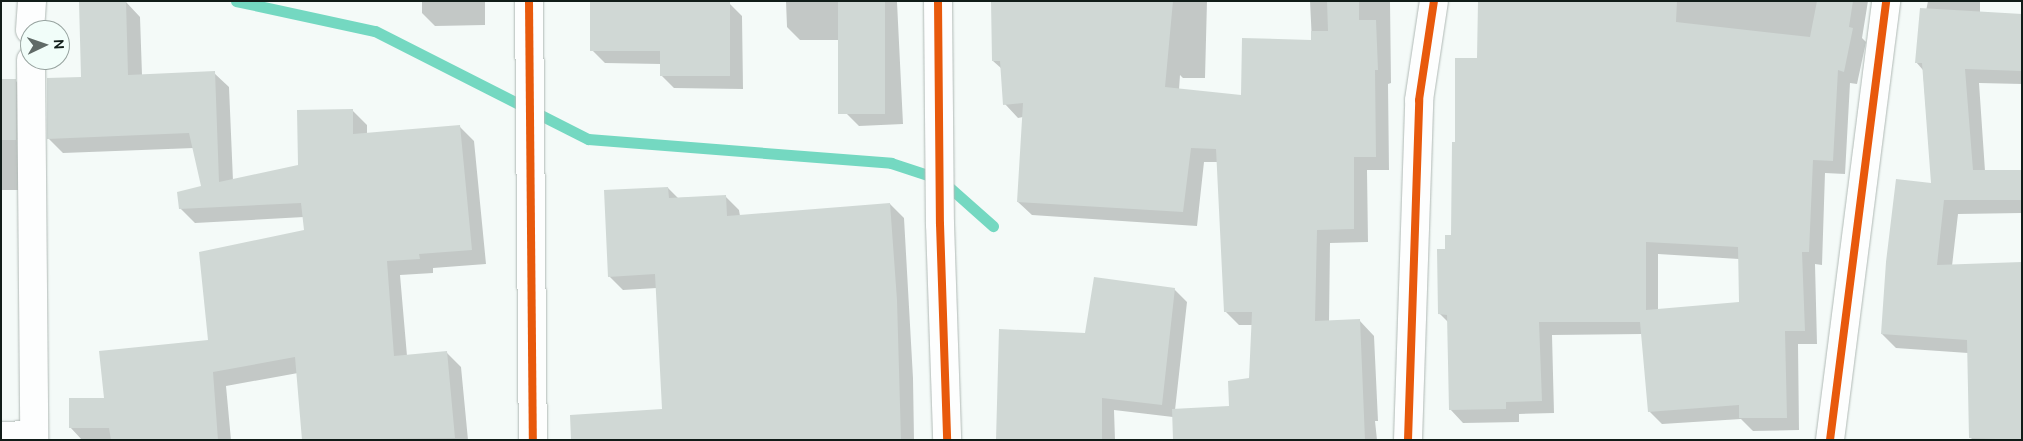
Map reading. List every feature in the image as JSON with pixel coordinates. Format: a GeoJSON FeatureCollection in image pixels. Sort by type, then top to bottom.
{"type":"FeatureCollection","features":[{"type":"Feature","properties":{"kind":"street"},"geometry":{"type":"LineString","coordinates":[[31,20],[32,1]]}},
{"type":"Feature","properties":{"kind":"street"},"geometry":{"type":"LineString","coordinates":[[529,1],[533,440]]}},
{"type":"Feature","properties":{"kind":"street"},"geometry":{"type":"LineString","coordinates":[[938,1],[940,224],[947,440]]}},
{"type":"Feature","properties":{"kind":"street"},"geometry":{"type":"LineString","coordinates":[[1408,440],[1418,100],[1434,1]]}},
{"type":"Feature","properties":{"kind":"street"},"geometry":{"type":"LineString","coordinates":[[1830,440],[1886,1]]}},
{"type":"Feature","properties":{"kind":"street"},"geometry":{"type":"LineString","coordinates":[[1,436],[34,438],[31,70]]}},
{"type":"Feature","properties":{"kind":"building"},"geometry":{"type":"Polygon","coordinates":[[[126,1],[128,75],[215,71],[219,182],[298,165],[297,110],[353,109],[353,134],[460,125],[472,250],[419,254],[420,259],[387,261],[394,356],[447,351],[455,438],[302,440],[295,357],[213,372],[218,440],[111,440],[109,428],[69,428],[69,398],[104,398],[99,351],[208,340],[199,252],[304,230],[301,203],[179,209],[177,192],[201,186],[189,133],[47,139],[47,78],[81,77],[79,2],[126,1]]]}},
{"type":"Feature","properties":{"kind":"building"},"geometry":{"type":"Polygon","coordinates":[[[590,1],[730,1],[730,76],[660,76],[660,51],[590,51],[590,1]]]}},
{"type":"Feature","properties":{"kind":"building"},"geometry":{"type":"Polygon","coordinates":[[[838,1],[885,1],[885,114],[838,114],[838,1]]]}},
{"type":"Feature","properties":{"kind":"building"},"geometry":{"type":"Polygon","coordinates":[[[991,1],[1173,1],[1165,87],[1241,95],[1242,38],[1311,40],[1311,31],[1328,31],[1327,1],[1359,1],[1359,20],[1376,20],[1378,70],[1375,70],[1376,157],[1354,157],[1354,229],[1317,230],[1315,321],[1360,319],[1365,440],[1173,440],[1172,409],[1229,406],[1228,381],[1249,378],[1252,312],[1224,312],[1216,149],[1191,148],[1183,212],[1017,202],[1023,103],[1003,105],[1000,61],[992,61],[991,1]]]}},
{"type":"Feature","properties":{"kind":"building"},"geometry":{"type":"Polygon","coordinates":[[[1478,1],[1677,1],[1676,22],[1810,37],[1817,1],[1853,1],[1849,27],[1853,28],[1844,72],[1838,70],[1833,161],[1813,160],[1809,252],[1802,252],[1805,331],[1785,331],[1787,418],[1739,418],[1739,405],[1648,412],[1640,322],[1539,322],[1542,401],[1506,402],[1506,409],[1449,410],[1447,315],[1438,314],[1437,249],[1445,249],[1445,235],[1451,235],[1452,142],[1455,142],[1455,58],[1477,58],[1478,1]],[[1646,242],[1646,310],[1739,302],[1738,247],[1646,242]]]}},
{"type":"Feature","properties":{"kind":"building"},"geometry":{"type":"Polygon","coordinates":[[[1920,8],[2022,14],[2022,71],[1965,69],[1973,170],[2022,170],[2022,200],[1944,200],[1937,265],[2022,262],[2022,440],[1969,438],[1967,340],[1881,334],[1886,262],[1896,179],[1931,183],[1922,63],[1915,63],[1920,8]]]}},
{"type":"Feature","properties":{"kind":"building"},"geometry":{"type":"Polygon","coordinates":[[[1,79],[16,79],[16,140],[1,140],[1,79]]]}},
{"type":"Feature","properties":{"kind":"building"},"geometry":{"type":"Polygon","coordinates":[[[668,187],[669,198],[726,195],[727,216],[890,203],[897,300],[901,440],[571,440],[570,415],[662,409],[655,274],[608,277],[604,190],[668,187]]]}},
{"type":"Feature","properties":{"kind":"building"},"geometry":{"type":"Polygon","coordinates":[[[1094,277],[1175,288],[1162,405],[1102,398],[1102,440],[996,440],[999,329],[1085,333],[1094,277]]]}},
{"type":"Feature","properties":{"kind":"waterway"},"geometry":{"type":"LineString","coordinates":[[236,1],[375,31],[588,139],[891,163],[940,179],[993,226]]}},
{"type":"Feature","properties":{"kind":"cycle path"},"geometry":{"type":"LineString","coordinates":[[529,1],[533,440]]}},
{"type":"Feature","properties":{"kind":"cycle path"},"geometry":{"type":"LineString","coordinates":[[938,1],[940,224],[947,440]]}},
{"type":"Feature","properties":{"kind":"cycle path"},"geometry":{"type":"LineString","coordinates":[[1408,440],[1419,100],[1434,1]]}},
{"type":"Feature","properties":{"kind":"cycle path"},"geometry":{"type":"LineString","coordinates":[[1830,440],[1886,1]]}}]}
